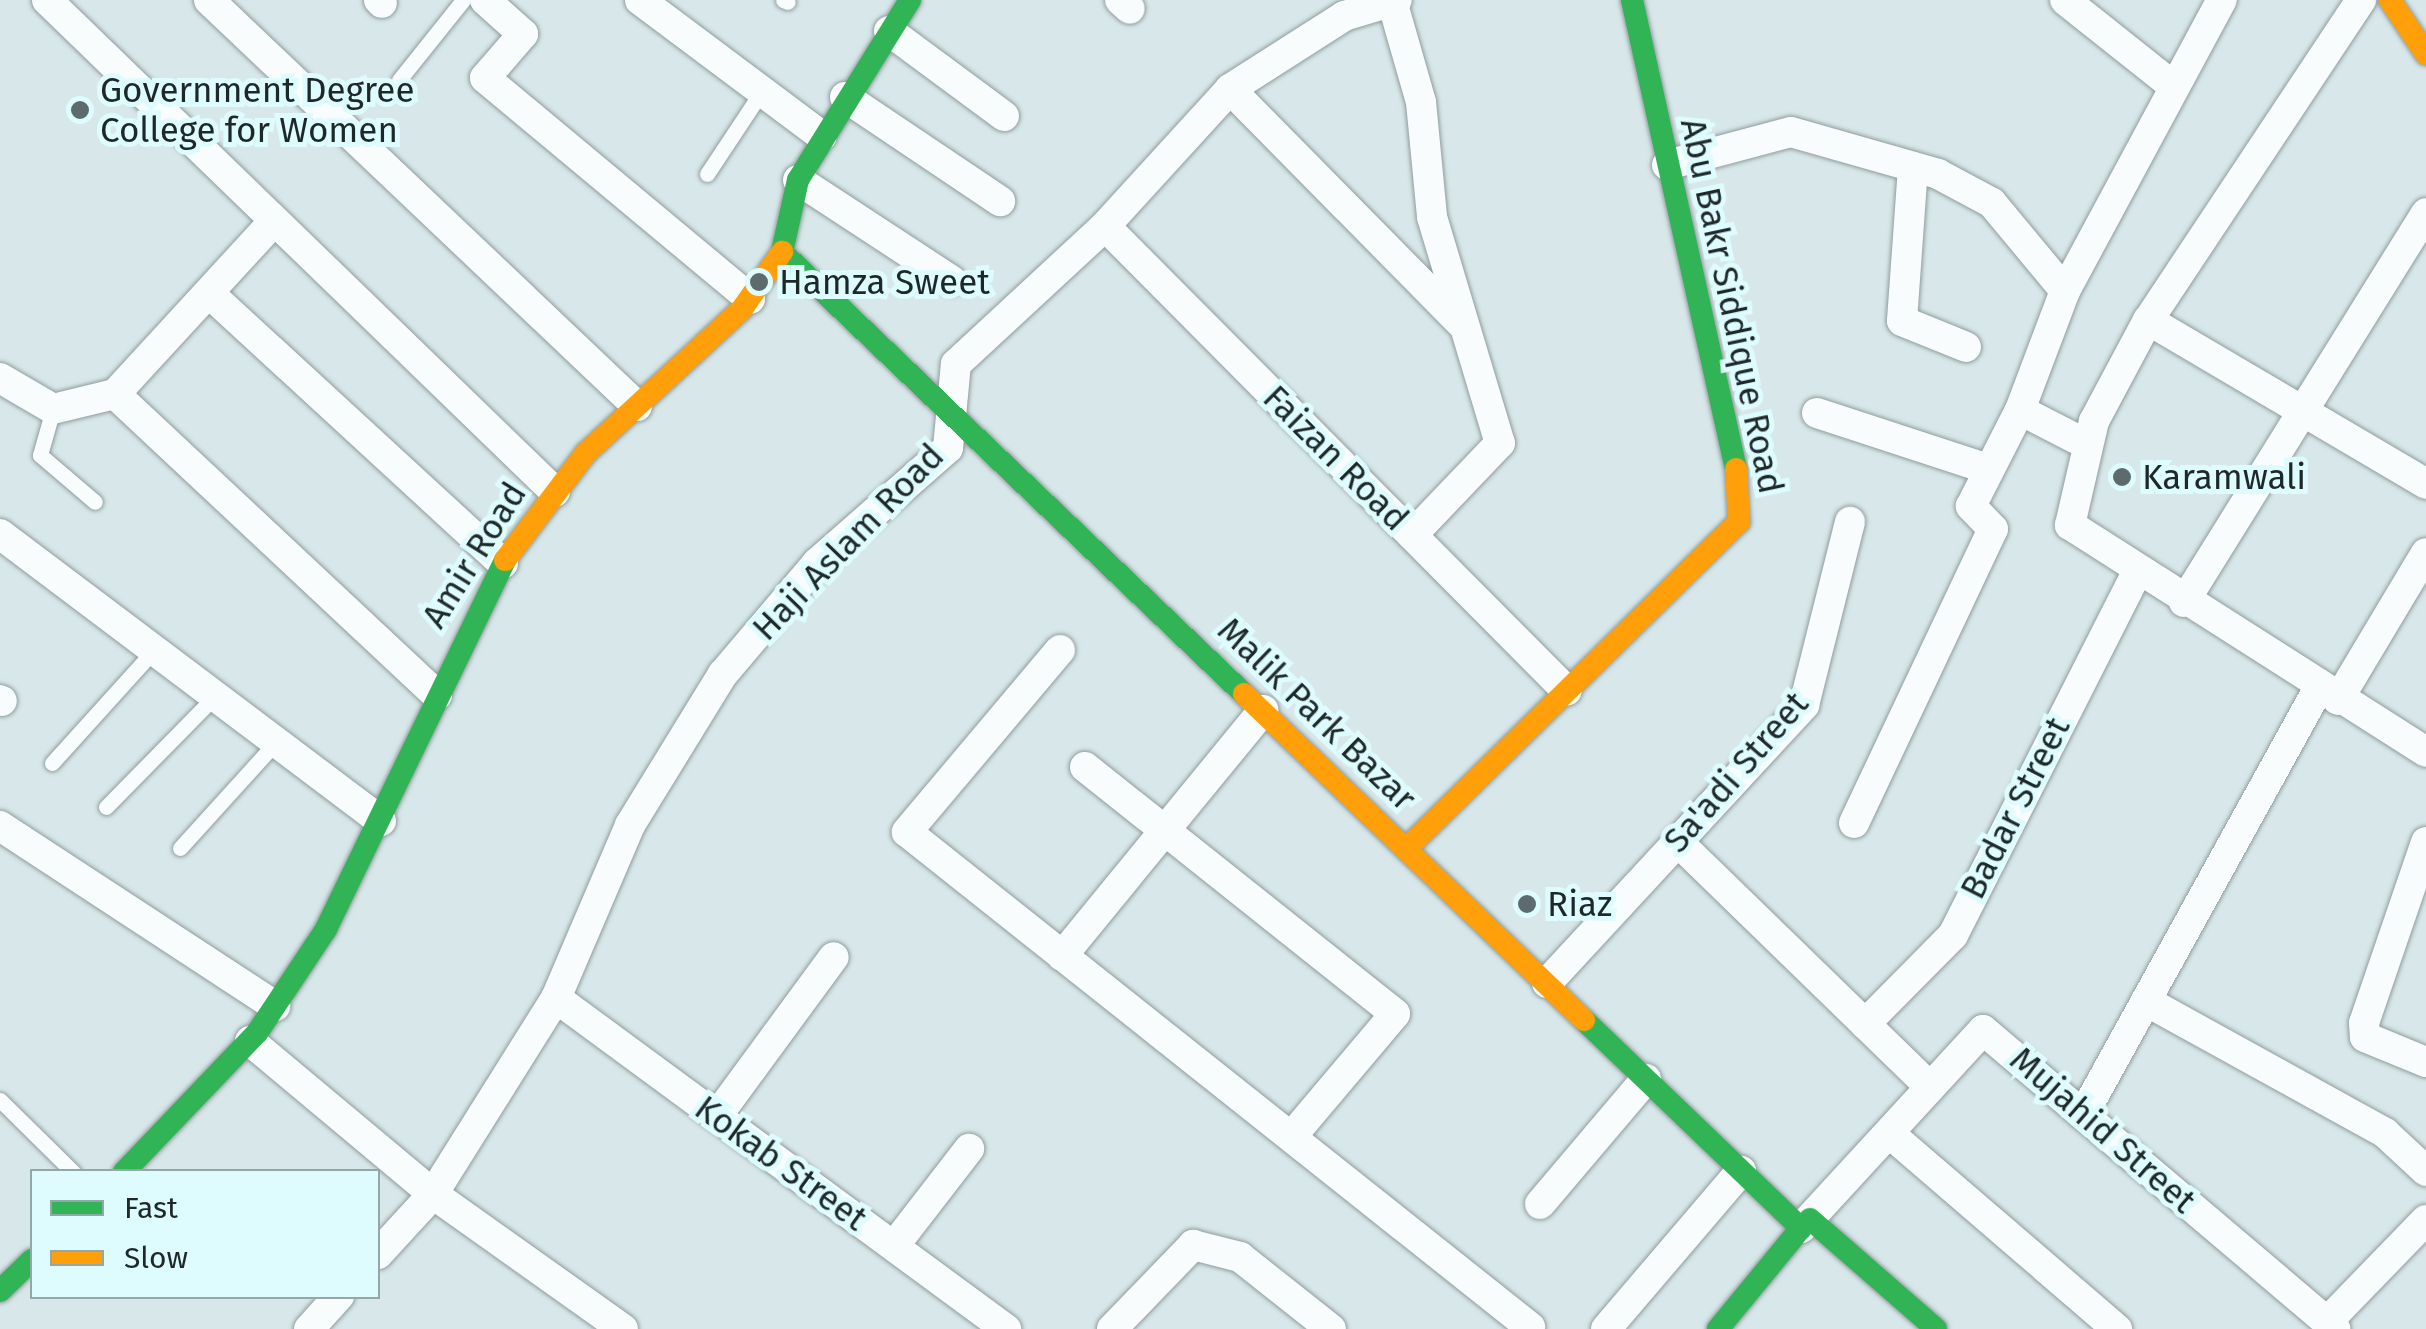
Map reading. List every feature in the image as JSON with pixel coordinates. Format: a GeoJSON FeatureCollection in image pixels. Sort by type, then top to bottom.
{"type":"FeatureCollection","features":[{"type":"Feature","properties":{"kind":"street"},"geometry":{"type":"LineString","coordinates":[[47,0],[555,492]]}},
{"type":"Feature","properties":{"kind":"street"},"geometry":{"type":"LineString","coordinates":[[209,0],[637,406]]}},
{"type":"Feature","properties":{"kind":"street"},"geometry":{"type":"LineString","coordinates":[[486,0],[523,34],[485,78],[750,299]]}},
{"type":"Feature","properties":{"kind":"street"},"geometry":{"type":"LineString","coordinates":[[640,0],[674,11],[762,91],[822,136]]}},
{"type":"Feature","properties":{"kind":"street","name":"Amir Road"},"geometry":{"type":"LineString","coordinates":[[127,1169],[250,1040],[274,1006],[381,821],[436,695],[504,563],[555,492],[637,406],[750,299],[782,252],[798,180],[845,97],[910,0]]}},
{"type":"Feature","properties":{"kind":"street","name":"Abu Bakr Siddique Road"},"geometry":{"type":"LineString","coordinates":[[1406,848],[1739,522],[1742,497],[1632,0]]}},
{"type":"Feature","properties":{"kind":"street"},"geometry":{"type":"LineString","coordinates":[[2065,0],[2172,84]]}},
{"type":"Feature","properties":{"kind":"street"},"geometry":{"type":"LineString","coordinates":[[1854,823],[1993,529],[1971,506],[2020,410],[2065,291],[2172,84],[2222,0]]}},
{"type":"Feature","properties":{"kind":"street"},"geometry":{"type":"LineString","coordinates":[[2361,0],[2148,320],[2088,444],[2070,525],[2138,573],[2426,752]]}},
{"type":"Feature","properties":{"kind":"street"},"geometry":{"type":"LineString","coordinates":[[2390,0],[2426,54]]}},
{"type":"Feature","properties":{"kind":"street"},"geometry":{"type":"LineString","coordinates":[[1395,1],[1422,102],[1432,218],[1498,452],[1412,535]]}},
{"type":"Feature","properties":{"kind":"street","name":"Haji Aslam Road"},"geometry":{"type":"LineString","coordinates":[[380,1252],[433,1194],[556,998],[630,825],[723,674],[817,563],[948,448],[956,364],[1105,226],[1230,89],[1344,16],[1395,1]]}},
{"type":"Feature","properties":{"kind":"street"},"geometry":{"type":"LineString","coordinates":[[889,31],[1004,116]]}},
{"type":"Feature","properties":{"kind":"street"},"geometry":{"type":"LineString","coordinates":[[1230,89],[1463,326]]}},
{"type":"Feature","properties":{"kind":"street"},"geometry":{"type":"LineString","coordinates":[[845,97],[1000,201]]}},
{"type":"Feature","properties":{"kind":"street"},"geometry":{"type":"LineString","coordinates":[[1668,164],[1791,132],[1913,168],[1992,203],[2065,291]]}},
{"type":"Feature","properties":{"kind":"street"},"geometry":{"type":"LineString","coordinates":[[1913,168],[1902,321],[1966,347]]}},
{"type":"Feature","properties":{"kind":"street"},"geometry":{"type":"LineString","coordinates":[[798,180],[951,280]]}},
{"type":"Feature","properties":{"kind":"street"},"geometry":{"type":"LineString","coordinates":[[2184,602],[2301,408],[2426,213]]}},
{"type":"Feature","properties":{"kind":"street"},"geometry":{"type":"LineString","coordinates":[[0,378],[54,409],[114,394],[274,220]]}},
{"type":"Feature","properties":{"kind":"street","name":"Faizan Road"},"geometry":{"type":"LineString","coordinates":[[1105,226],[1567,691]]}},
{"type":"Feature","properties":{"kind":"street","name":"Malik Park Bazar"},"geometry":{"type":"LineString","coordinates":[[782,252],[954,412],[1741,1171],[1936,1329]]}},
{"type":"Feature","properties":{"kind":"street"},"geometry":{"type":"LineString","coordinates":[[210,294],[504,563]]}},
{"type":"Feature","properties":{"kind":"street"},"geometry":{"type":"LineString","coordinates":[[2148,320],[2426,484]]}},
{"type":"Feature","properties":{"kind":"street"},"geometry":{"type":"LineString","coordinates":[[114,394],[436,695]]}},
{"type":"Feature","properties":{"kind":"street"},"geometry":{"type":"LineString","coordinates":[[2020,410],[2088,444]]}},
{"type":"Feature","properties":{"kind":"street"},"geometry":{"type":"LineString","coordinates":[[1817,413],[1988,470]]}},
{"type":"Feature","properties":{"kind":"street","name":"Sa'adi Street"},"geometry":{"type":"LineString","coordinates":[[1547,984],[1810,694],[1850,522]]}},
{"type":"Feature","properties":{"kind":"street"},"geometry":{"type":"LineString","coordinates":[[0,534],[381,821]]}},
{"type":"Feature","properties":{"kind":"street"},"geometry":{"type":"LineString","coordinates":[[2083,1115],[2328,693],[2426,553]]}},
{"type":"Feature","properties":{"kind":"street","name":"Badar Street"},"geometry":{"type":"LineString","coordinates":[[1865,1024],[1953,934],[2138,573]]}},
{"type":"Feature","properties":{"kind":"street"},"geometry":{"type":"LineString","coordinates":[[1060,650],[907,832],[1530,1327]]}},
{"type":"Feature","properties":{"kind":"street"},"geometry":{"type":"LineString","coordinates":[[1062,956],[1263,710]]}},
{"type":"Feature","properties":{"kind":"street"},"geometry":{"type":"LineString","coordinates":[[1085,767],[1395,1014],[1292,1136]]}},
{"type":"Feature","properties":{"kind":"street"},"geometry":{"type":"LineString","coordinates":[[0,826],[274,1006]]}},
{"type":"Feature","properties":{"kind":"street"},"geometry":{"type":"LineString","coordinates":[[1676,841],[1930,1088]]}},
{"type":"Feature","properties":{"kind":"street"},"geometry":{"type":"LineString","coordinates":[[2426,842],[2364,1023],[2365,1037],[2426,1062]]}},
{"type":"Feature","properties":{"kind":"street"},"geometry":{"type":"LineString","coordinates":[[717,1116],[834,957]]}},
{"type":"Feature","properties":{"kind":"street","name":"Kokab Street"},"geometry":{"type":"LineString","coordinates":[[556,998],[1006,1329]]}},
{"type":"Feature","properties":{"kind":"street"},"geometry":{"type":"LineString","coordinates":[[2146,1001],[2385,1132],[2426,1171]]}},
{"type":"Feature","properties":{"kind":"street","name":"Mujahid Street"},"geometry":{"type":"LineString","coordinates":[[1806,1224],[1983,1030],[2331,1326]]}},
{"type":"Feature","properties":{"kind":"street"},"geometry":{"type":"LineString","coordinates":[[250,1040],[433,1194],[623,1329]]}},
{"type":"Feature","properties":{"kind":"street"},"geometry":{"type":"LineString","coordinates":[[1540,1204],[1646,1079]]}},
{"type":"Feature","properties":{"kind":"street"},"geometry":{"type":"LineString","coordinates":[[1889,1132],[2117,1329]]}},
{"type":"Feature","properties":{"kind":"street"},"geometry":{"type":"LineString","coordinates":[[894,1246],[969,1149]]}},
{"type":"Feature","properties":{"kind":"street"},"geometry":{"type":"LineString","coordinates":[[1606,1329],[1741,1171]]}},
{"type":"Feature","properties":{"kind":"street"},"geometry":{"type":"LineString","coordinates":[[2331,1326],[2426,1220]]}},
{"type":"Feature","properties":{"kind":"street"},"geometry":{"type":"LineString","coordinates":[[1726,1326],[1806,1224]]}},
{"type":"Feature","properties":{"kind":"street"},"geometry":{"type":"LineString","coordinates":[[1131,1323],[1193,1245],[1240,1257],[1331,1329]]}},
{"type":"Feature","properties":{"kind":"street"},"geometry":{"type":"LineString","coordinates":[[0,1291],[30,1262]]}},
{"type":"Feature","properties":{"kind":"street"},"geometry":{"type":"LineString","coordinates":[[309,1329],[336,1299]]}},
{"type":"Feature","properties":{"kind":"lane"},"geometry":{"type":"LineString","coordinates":[[399,80],[463,0]]}},
{"type":"Feature","properties":{"kind":"lane"},"geometry":{"type":"LineString","coordinates":[[707,174],[762,91]]}},
{"type":"Feature","properties":{"kind":"lane"},"geometry":{"type":"LineString","coordinates":[[54,409],[40,456],[96,502]]}},
{"type":"Feature","properties":{"kind":"lane"},"geometry":{"type":"LineString","coordinates":[[52,763],[154,650]]}},
{"type":"Feature","properties":{"kind":"lane"},"geometry":{"type":"LineString","coordinates":[[106,807],[215,696]]}},
{"type":"Feature","properties":{"kind":"lane"},"geometry":{"type":"LineString","coordinates":[[180,848],[276,742]]}},
{"type":"Feature","properties":{"kind":"lane"},"geometry":{"type":"LineString","coordinates":[[0,1100],[70,1169]]}},
{"type":"Feature","properties":{"kind":"traffic: fast"},"geometry":{"type":"LineString","coordinates":[[782,252],[798,180],[910,0]]}},
{"type":"Feature","properties":{"kind":"traffic: fast"},"geometry":{"type":"LineString","coordinates":[[1632,0],[1736,469]]}},
{"type":"Feature","properties":{"kind":"traffic: fast"},"geometry":{"type":"LineString","coordinates":[[782,252],[1244,694]]}},
{"type":"Feature","properties":{"kind":"traffic: fast"},"geometry":{"type":"LineString","coordinates":[[127,1169],[257,1033],[326,929],[505,560]]}},
{"type":"Feature","properties":{"kind":"traffic: fast"},"geometry":{"type":"LineString","coordinates":[[1584,1020],[1801,1228],[1718,1329]]}},
{"type":"Feature","properties":{"kind":"traffic: fast"},"geometry":{"type":"LineString","coordinates":[[1810,1219],[1936,1329]]}},
{"type":"Feature","properties":{"kind":"traffic: fast"},"geometry":{"type":"LineString","coordinates":[[0,1291],[30,1262]]}},
{"type":"Feature","properties":{"kind":"traffic: slow"},"geometry":{"type":"LineString","coordinates":[[2390,0],[2426,54]]}},
{"type":"Feature","properties":{"kind":"traffic: slow"},"geometry":{"type":"LineString","coordinates":[[505,560],[586,453],[742,309],[782,252]]}},
{"type":"Feature","properties":{"kind":"traffic: slow"},"geometry":{"type":"LineString","coordinates":[[1406,849],[1739,522],[1736,469]]}},
{"type":"Feature","properties":{"kind":"traffic: slow"},"geometry":{"type":"LineString","coordinates":[[1244,694],[1584,1020]]}},
{"type":"Feature","properties":{"kind":"place","name":"Government Degree College for Women"},"geometry":{"type":"Point","coordinates":[80,110]}},
{"type":"Feature","properties":{"kind":"place","name":"Hamza Sweet"},"geometry":{"type":"Point","coordinates":[759,282]}},
{"type":"Feature","properties":{"kind":"place","name":"Karamwali"},"geometry":{"type":"Point","coordinates":[2122,477]}},
{"type":"Feature","properties":{"kind":"place","name":"Riaz"},"geometry":{"type":"Point","coordinates":[1527,904]}}]}
